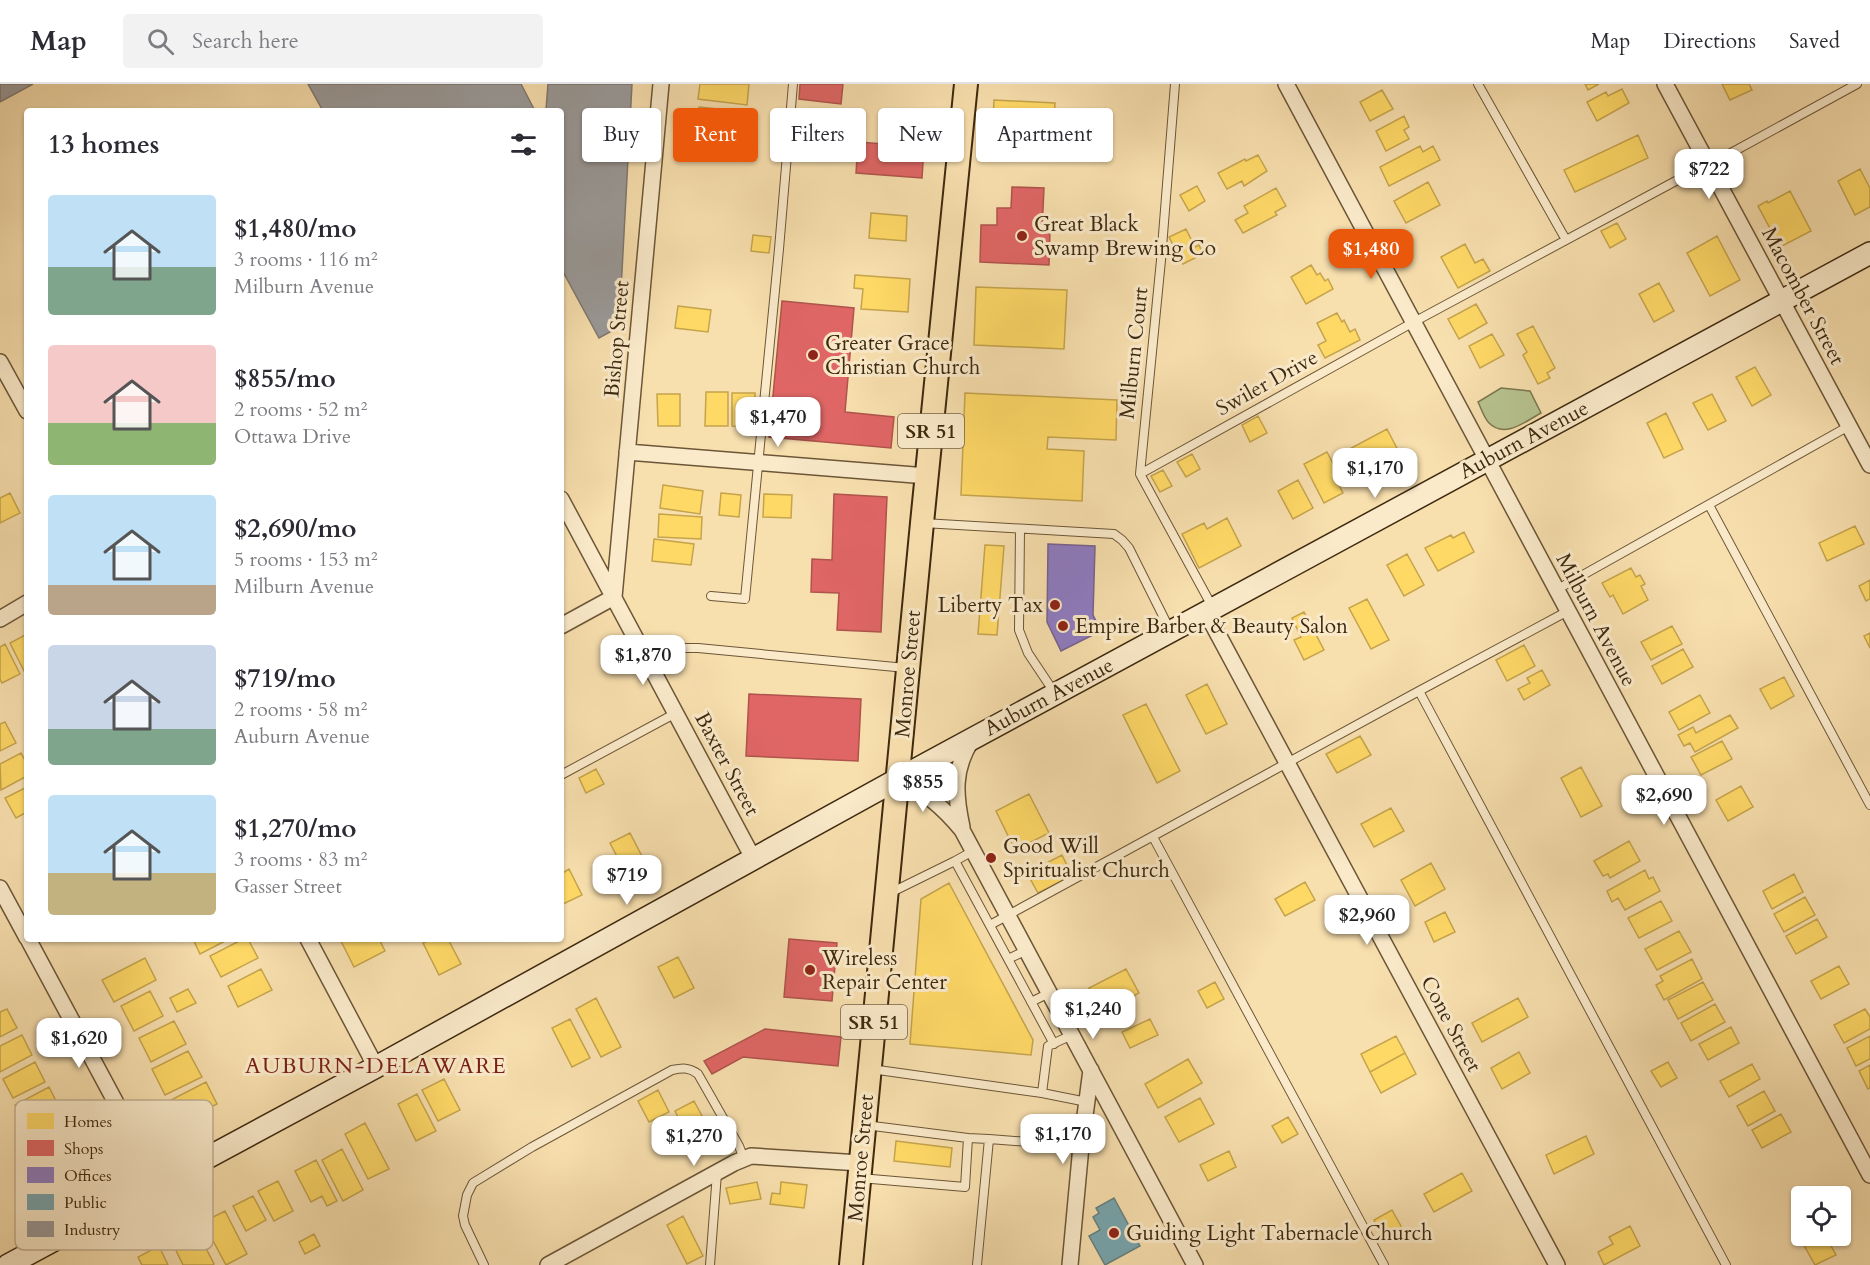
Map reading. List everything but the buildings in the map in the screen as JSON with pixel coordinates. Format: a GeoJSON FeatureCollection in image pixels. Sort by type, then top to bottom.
{"type":"FeatureCollection","features":[{"type":"Feature","properties":{"kind":"main road","name":"Monroe Street"},"geometry":{"type":"LineString","coordinates":[[850,1265],[966,84]]}},
{"type":"Feature","properties":{"kind":"street","name":"Bishop Street"},"geometry":{"type":"LineString","coordinates":[[614,597],[661,84]]}},
{"type":"Feature","properties":{"kind":"street","name":"Milburn Avenue"},"geometry":{"type":"LineString","coordinates":[[1286,84],[1870,1175]]}},
{"type":"Feature","properties":{"kind":"street","name":"Macomber Street"},"geometry":{"type":"LineString","coordinates":[[1665,84],[1849,426],[1868,454]]}},
{"type":"Feature","properties":{"kind":"street","name":"Auburn Avenue"},"geometry":{"type":"LineString","coordinates":[[213,1154],[376,1067],[898,779],[1870,253]]}},
{"type":"Feature","properties":{"kind":"street"},"geometry":{"type":"LineString","coordinates":[[0,362],[24,406]]}},
{"type":"Feature","properties":{"kind":"street"},"geometry":{"type":"LineString","coordinates":[[627,452],[927,476]]}},
{"type":"Feature","properties":{"kind":"street","name":"Baxter Street"},"geometry":{"type":"LineString","coordinates":[[564,505],[753,858]]}},
{"type":"Feature","properties":{"kind":"street"},"geometry":{"type":"LineString","coordinates":[[564,624],[614,597]]}},
{"type":"Feature","properties":{"kind":"street"},"geometry":{"type":"LineString","coordinates":[[0,619],[24,605]]}},
{"type":"Feature","properties":{"kind":"street","name":"Cone Street"},"geometry":{"type":"LineString","coordinates":[[1209,610],[1287,763],[1557,1265]]}},
{"type":"Feature","properties":{"kind":"street"},"geometry":{"type":"LineString","coordinates":[[962,830],[956,791],[958,772],[962,755],[972,739]]}},
{"type":"Feature","properties":{"kind":"street"},"geometry":{"type":"LineString","coordinates":[[898,779],[932,799],[962,830],[1195,1265]]}},
{"type":"Feature","properties":{"kind":"street"},"geometry":{"type":"LineString","coordinates":[[0,888],[24,932]]}},
{"type":"Feature","properties":{"kind":"street"},"geometry":{"type":"LineString","coordinates":[[29,942],[114,1100]]}},
{"type":"Feature","properties":{"kind":"street"},"geometry":{"type":"LineString","coordinates":[[310,942],[376,1067]]}},
{"type":"Feature","properties":{"kind":"street"},"geometry":{"type":"LineString","coordinates":[[1070,1265],[1090,1070]]}},
{"type":"Feature","properties":{"kind":"street"},"geometry":{"type":"LineString","coordinates":[[548,1265],[751,1156],[772,1156],[860,1171]]}},
{"type":"Feature","properties":{"kind":"street","name":"Auburn Avenue"},"geometry":{"type":"LineString","coordinates":[[8,1265],[36,1250]]}},
{"type":"Feature","properties":{"kind":"lane"},"geometry":{"type":"LineString","coordinates":[[711,596],[744,599],[793,84]]}},
{"type":"Feature","properties":{"kind":"lane","name":"Milburn Court"},"geometry":{"type":"LineString","coordinates":[[1140,474],[1175,84]]}},
{"type":"Feature","properties":{"kind":"lane"},"geometry":{"type":"LineString","coordinates":[[1478,84],[1566,240]]}},
{"type":"Feature","properties":{"kind":"lane","name":"Swiler Drive"},"geometry":{"type":"LineString","coordinates":[[1140,474],[1412,323],[1684,176],[1709,165],[1853,85]]}},
{"type":"Feature","properties":{"kind":"lane"},"geometry":{"type":"LineString","coordinates":[[1556,590],[1849,426]]}},
{"type":"Feature","properties":{"kind":"lane"},"geometry":{"type":"LineString","coordinates":[[1140,474],[1209,610]]}},
{"type":"Feature","properties":{"kind":"lane"},"geometry":{"type":"LineString","coordinates":[[1709,504],[1870,805]]}},
{"type":"Feature","properties":{"kind":"lane"},"geometry":{"type":"LineString","coordinates":[[922,523],[1114,534],[1129,548],[1171,631]]}},
{"type":"Feature","properties":{"kind":"lane"},"geometry":{"type":"LineString","coordinates":[[1020,529],[1019,630],[1028,653],[1055,694]]}},
{"type":"Feature","properties":{"kind":"lane"},"geometry":{"type":"LineString","coordinates":[[990,925],[1568,611]]}},
{"type":"Feature","properties":{"kind":"lane"},"geometry":{"type":"LineString","coordinates":[[646,659],[682,648],[698,648],[908,668]]}},
{"type":"Feature","properties":{"kind":"lane"},"geometry":{"type":"LineString","coordinates":[[1419,691],[1726,1265]]}},
{"type":"Feature","properties":{"kind":"lane"},"geometry":{"type":"LineString","coordinates":[[564,773],[676,713]]}},
{"type":"Feature","properties":{"kind":"lane"},"geometry":{"type":"LineString","coordinates":[[1153,837],[1384,1265]]}},
{"type":"Feature","properties":{"kind":"lane"},"geometry":{"type":"LineString","coordinates":[[886,894],[974,851]]}},
{"type":"Feature","properties":{"kind":"lane"},"geometry":{"type":"LineString","coordinates":[[955,861],[1054,1044]]}},
{"type":"Feature","properties":{"kind":"lane"},"geometry":{"type":"LineString","coordinates":[[1008,959],[1027,950]]}},
{"type":"Feature","properties":{"kind":"lane"},"geometry":{"type":"LineString","coordinates":[[1031,1002],[1049,993]]}},
{"type":"Feature","properties":{"kind":"lane"},"geometry":{"type":"LineString","coordinates":[[1042,1093],[1048,1046],[1072,1035]]}},
{"type":"Feature","properties":{"kind":"lane"},"geometry":{"type":"LineString","coordinates":[[484,1265],[463,1216],[467,1195],[473,1183],[532,1147],[672,1070],[692,1069],[698,1074],[744,1159]]}},
{"type":"Feature","properties":{"kind":"lane"},"geometry":{"type":"LineString","coordinates":[[869,1069],[1042,1093],[1087,1102]]}},
{"type":"Feature","properties":{"kind":"lane"},"geometry":{"type":"LineString","coordinates":[[864,1125],[968,1138],[1081,1146]]}},
{"type":"Feature","properties":{"kind":"lane"},"geometry":{"type":"LineString","coordinates":[[860,1171],[964,1187],[968,1138]]}},
{"type":"Feature","properties":{"kind":"lane"},"geometry":{"type":"LineString","coordinates":[[978,1265],[989,1139]]}},
{"type":"Feature","properties":{"kind":"lane"},"geometry":{"type":"LineString","coordinates":[[710,1265],[717,1173]]}},
{"type":"Feature","properties":{"kind":"green space"},"geometry":{"type":"Polygon","coordinates":[[[1501,388],[1530,391],[1541,413],[1509,429],[1495,427],[1487,421],[1478,402],[1501,388]]]}},
{"type":"Feature","properties":{"kind":"place","name":"Great Black Swamp Brewing Co"},"geometry":{"type":"Point","coordinates":[1022,236]}},
{"type":"Feature","properties":{"kind":"place","name":"Greater Grace Christian Church"},"geometry":{"type":"Point","coordinates":[813,355]}},
{"type":"Feature","properties":{"kind":"place","name":"Liberty Tax"},"geometry":{"type":"Point","coordinates":[1055,605]}},
{"type":"Feature","properties":{"kind":"place","name":"Empire Barber & Beauty Salon"},"geometry":{"type":"Point","coordinates":[1063,626]}},
{"type":"Feature","properties":{"kind":"place","name":"Good Will Spiritualist Church"},"geometry":{"type":"Point","coordinates":[991,858]}},
{"type":"Feature","properties":{"kind":"place","name":"Wireless Repair Center"},"geometry":{"type":"Point","coordinates":[810,970]}},
{"type":"Feature","properties":{"kind":"place","name":"Guiding Light Tabernacle Church"},"geometry":{"type":"Point","coordinates":[1114,1233]}},
{"type":"Feature","properties":{"kind":"district","name":"AUBURN-DELAWARE"},"geometry":{"type":"Point","coordinates":[376,1066]}}]}
